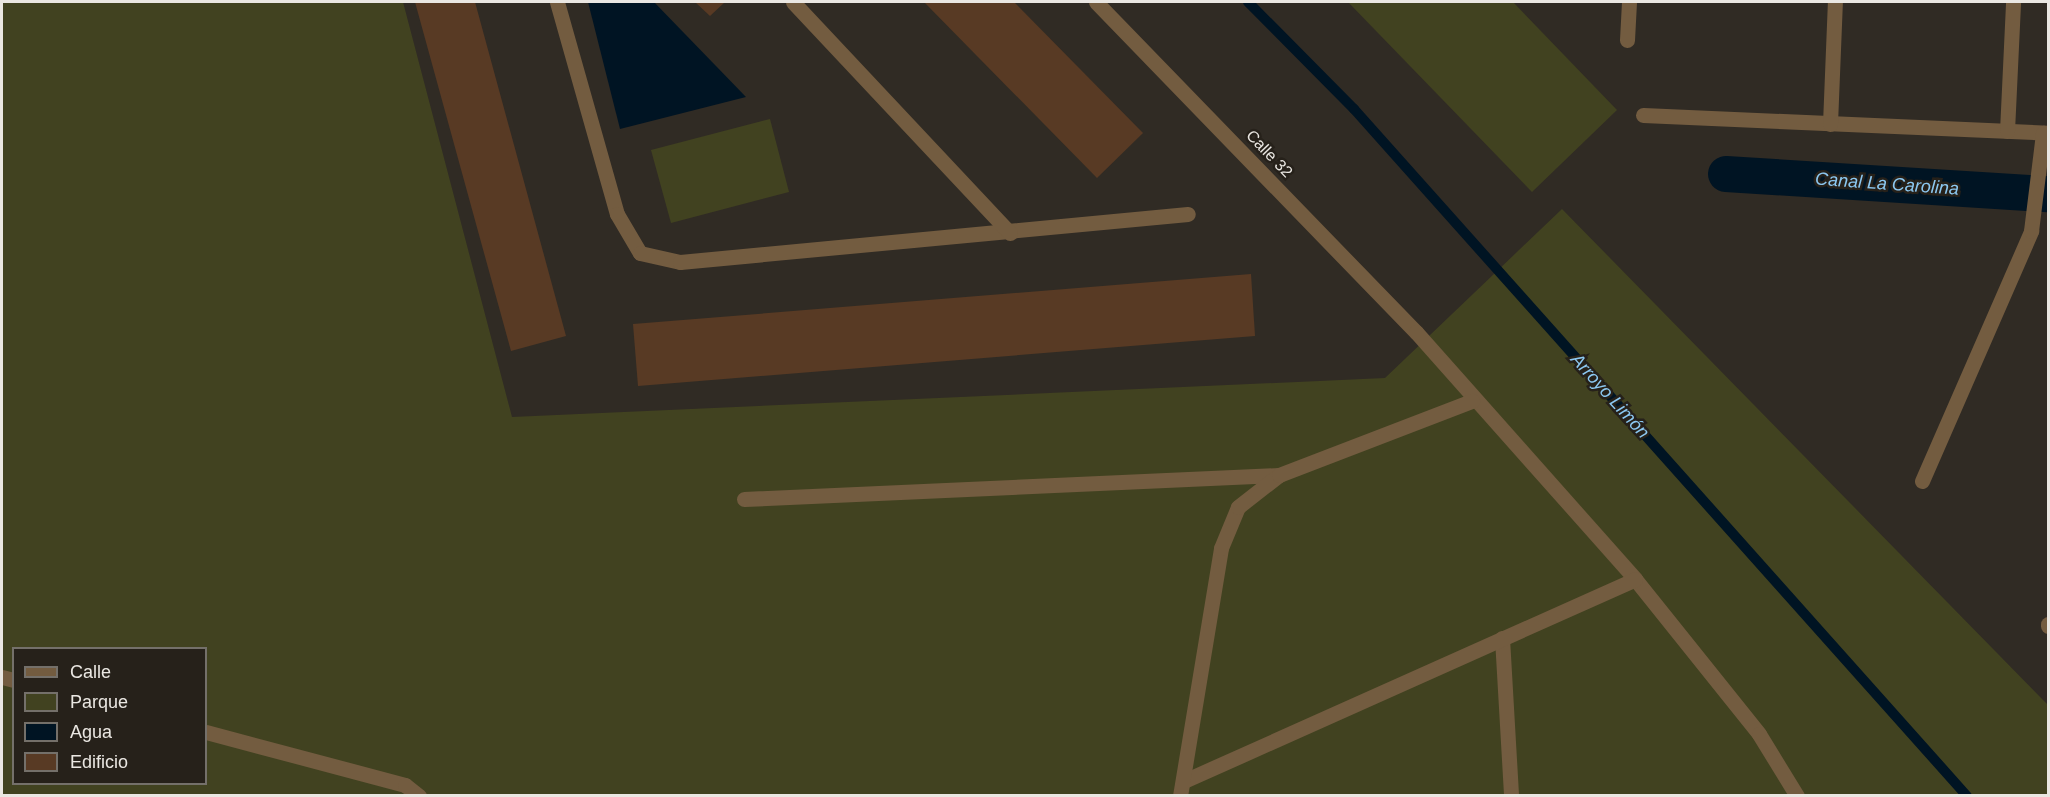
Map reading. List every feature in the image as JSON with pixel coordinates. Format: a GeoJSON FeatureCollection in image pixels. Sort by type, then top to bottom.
{"type":"FeatureCollection","features":[{"type":"Feature","properties":{"kind":"street"},"geometry":{"type":"LineString","coordinates":[[557,2],[617,214],[640,253],[680,262],[1010,233],[1188,214]]}},
{"type":"Feature","properties":{"kind":"street"},"geometry":{"type":"LineString","coordinates":[[793,2],[1010,233]]}},
{"type":"Feature","properties":{"kind":"street","name":"Calle 32"},"geometry":{"type":"LineString","coordinates":[[1096,2],[1416,332],[1472,401],[1635,579],[1759,734],[1797,795]]}},
{"type":"Feature","properties":{"kind":"street"},"geometry":{"type":"LineString","coordinates":[[1627,40],[1629,2]]}},
{"type":"Feature","properties":{"kind":"street"},"geometry":{"type":"LineString","coordinates":[[1830,124],[1835,2]]}},
{"type":"Feature","properties":{"kind":"street"},"geometry":{"type":"LineString","coordinates":[[2007,131],[2013,2]]}},
{"type":"Feature","properties":{"kind":"street"},"geometry":{"type":"LineString","coordinates":[[1643,115],[2046,133],[2031,231],[1922,481]]}},
{"type":"Feature","properties":{"kind":"street"},"geometry":{"type":"LineString","coordinates":[[1182,788],[1221,548],[1238,507],[1279,475],[1472,401]]}},
{"type":"Feature","properties":{"kind":"street"},"geometry":{"type":"LineString","coordinates":[[744,499],[1279,475]]}},
{"type":"Feature","properties":{"kind":"street"},"geometry":{"type":"LineString","coordinates":[[1182,788],[1502,638],[1635,579]]}},
{"type":"Feature","properties":{"kind":"street"},"geometry":{"type":"LineString","coordinates":[[1502,638],[1511,795]]}},
{"type":"Feature","properties":{"kind":"street"},"geometry":{"type":"LineString","coordinates":[[207,732],[405,785],[419,795]]}},
{"type":"Feature","properties":{"kind":"green space"},"geometry":{"type":"Polygon","coordinates":[[[2,2],[403,2],[512,417],[1385,378],[1562,209],[2048,705],[2048,796],[2,796],[2,2]]]}},
{"type":"Feature","properties":{"kind":"green space"},"geometry":{"type":"Polygon","coordinates":[[[1348,2],[1513,2],[1617,110],[1532,192],[1348,2]]]}},
{"type":"Feature","properties":{"kind":"green space"},"geometry":{"type":"Polygon","coordinates":[[[770,119],[789,192],[671,223],[651,150],[770,119]]]}},
{"type":"Feature","properties":{"kind":"water"},"geometry":{"type":"Polygon","coordinates":[[[588,2],[654,2],[746,97],[620,129],[588,2]]]}},
{"type":"Feature","properties":{"kind":"building"},"geometry":{"type":"Polygon","coordinates":[[[415,2],[475,2],[566,336],[511,351],[415,2]]]}},
{"type":"Feature","properties":{"kind":"building"},"geometry":{"type":"Polygon","coordinates":[[[695,2],[725,2],[710,16],[695,2]]]}},
{"type":"Feature","properties":{"kind":"building"},"geometry":{"type":"Polygon","coordinates":[[[924,2],[1014,2],[1143,133],[1097,178],[924,2]]]}},
{"type":"Feature","properties":{"kind":"building"},"geometry":{"type":"Polygon","coordinates":[[[1251,274],[1255,336],[638,386],[633,324],[1251,274]]]}},
{"type":"Feature","properties":{"kind":"waterway","name":"Arroyo Limón"},"geometry":{"type":"LineString","coordinates":[[1248,2],[1354,109],[1967,796]]}},
{"type":"Feature","properties":{"kind":"waterway","name":"Canal La Carolina"},"geometry":{"type":"LineString","coordinates":[[1726,174],[2048,194]]}}]}
